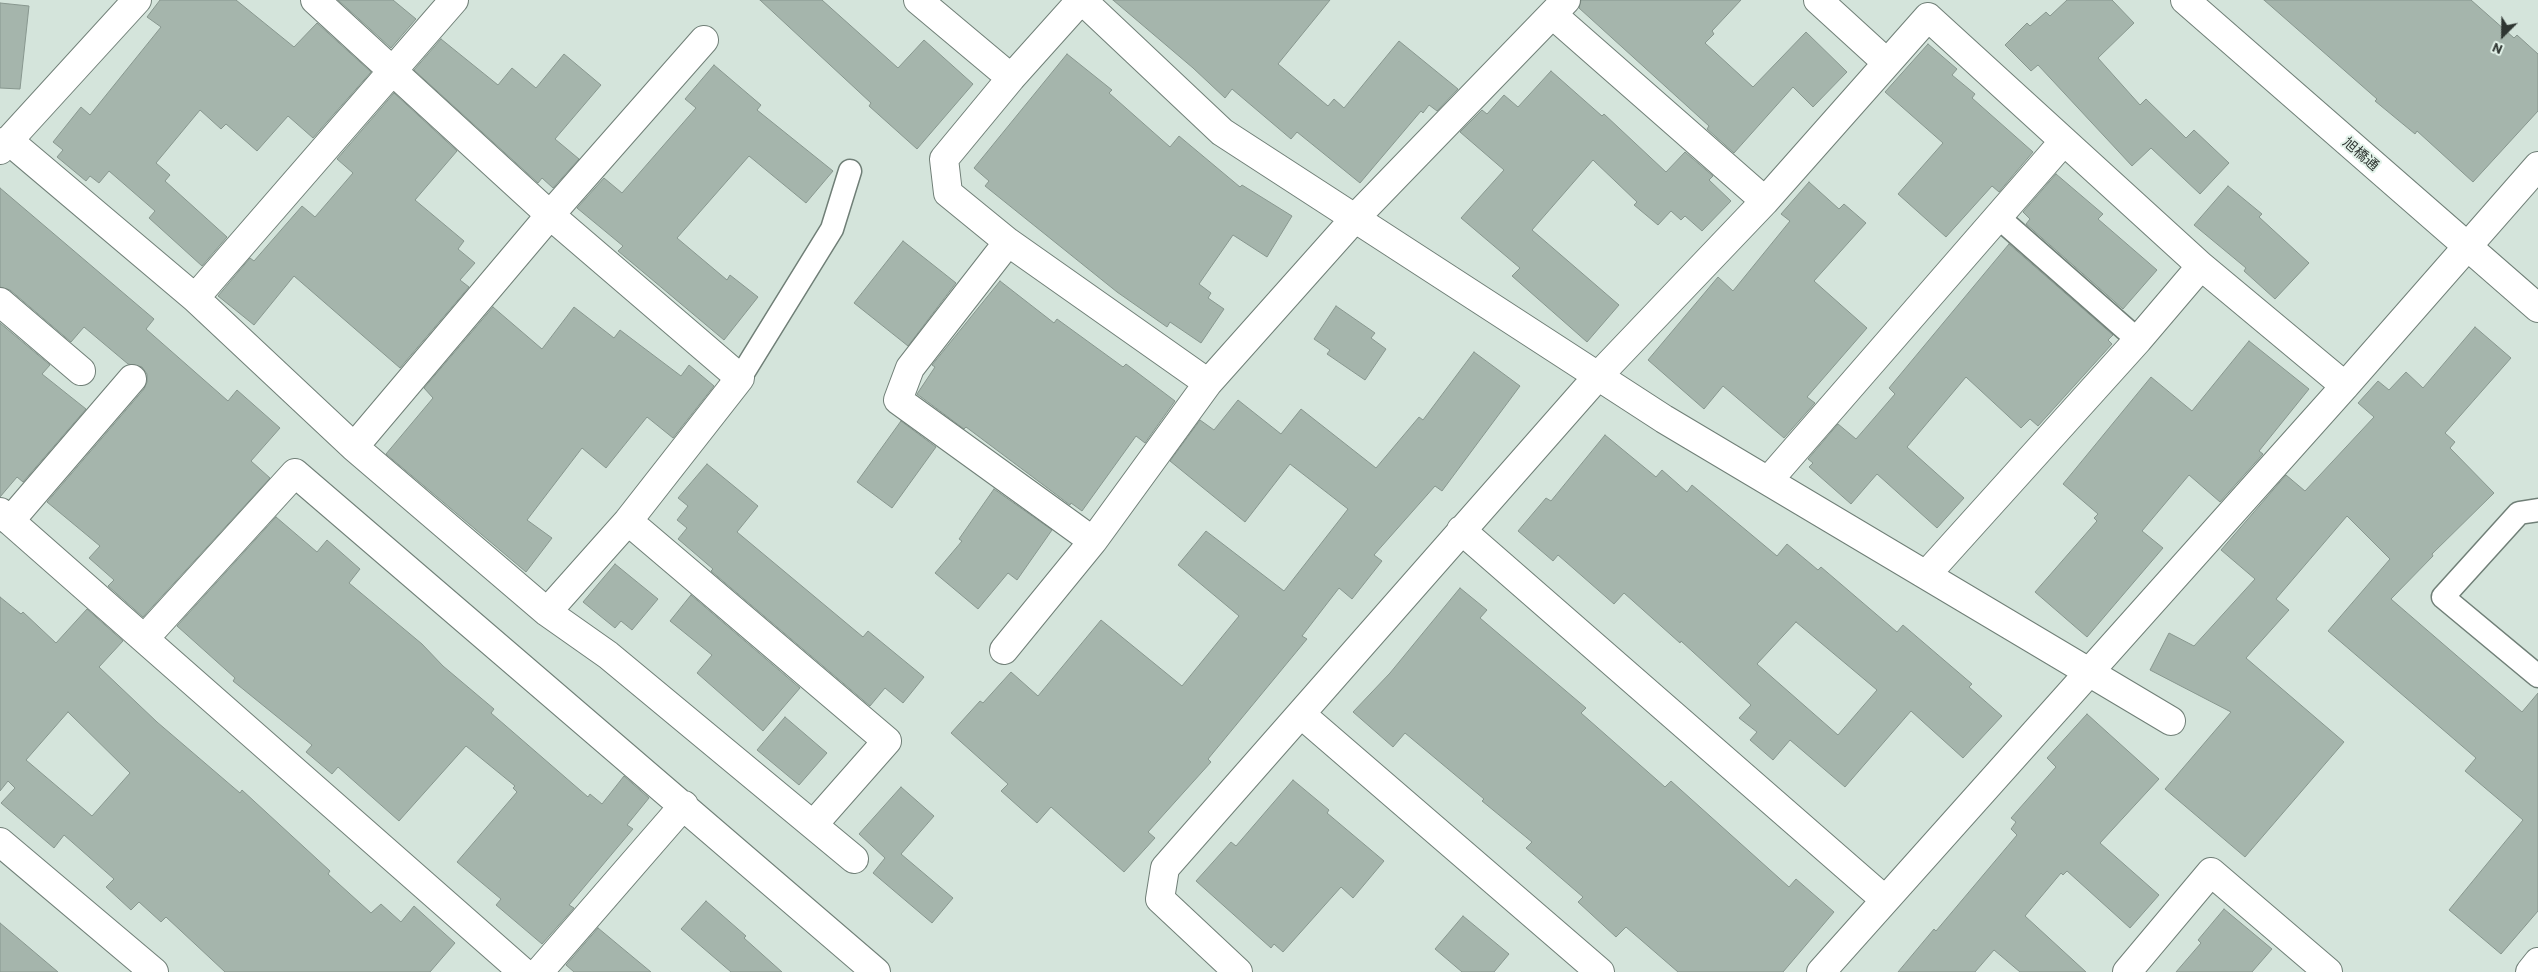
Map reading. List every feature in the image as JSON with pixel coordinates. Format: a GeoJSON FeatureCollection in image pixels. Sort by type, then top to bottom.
{"type":"FeatureCollection","features":[{"type":"Feature","properties":{"kind":"street"},"geometry":{"type":"LineString","coordinates":[[137,0],[4,145],[195,298],[354,447],[547,612],[608,655],[854,859]]}},
{"type":"Feature","properties":{"kind":"street"},"geometry":{"type":"LineString","coordinates":[[315,0],[394,70],[550,215],[740,378],[628,521],[547,612]]}},
{"type":"Feature","properties":{"kind":"street"},"geometry":{"type":"LineString","coordinates":[[195,298],[454,0]]}},
{"type":"Feature","properties":{"kind":"street"},"geometry":{"type":"LineString","coordinates":[[918,0],[1011,78]]}},
{"type":"Feature","properties":{"kind":"street"},"geometry":{"type":"LineString","coordinates":[[1208,383],[1008,242],[948,193],[944,159],[1011,78],[1081,0],[1222,132],[1356,217],[1664,419],[2171,721]]}},
{"type":"Feature","properties":{"kind":"street"},"geometry":{"type":"LineString","coordinates":[[1818,0],[1886,62]]}},
{"type":"Feature","properties":{"kind":"street","name":"旭橋通"},"geometry":{"type":"LineString","coordinates":[[2185,0],[2538,308]]}},
{"type":"Feature","properties":{"kind":"street"},"geometry":{"type":"LineString","coordinates":[[1004,650],[1093,541],[1208,383],[1356,217],[1559,7],[1765,201]]}},
{"type":"Feature","properties":{"kind":"street"},"geometry":{"type":"LineString","coordinates":[[1238,972],[1160,899],[1165,868],[1302,715],[1461,530],[1598,376],[1765,201],[1935,8],[2064,141],[2201,266],[2345,386]]}},
{"type":"Feature","properties":{"kind":"street"},"geometry":{"type":"LineString","coordinates":[[354,447],[550,215],[704,40]]}},
{"type":"Feature","properties":{"kind":"street"},"geometry":{"type":"LineString","coordinates":[[1768,481],[2064,141]]}},
{"type":"Feature","properties":{"kind":"street"},"geometry":{"type":"LineString","coordinates":[[1821,972],[1884,899],[2345,386],[2538,166]]}},
{"type":"Feature","properties":{"kind":"street"},"geometry":{"type":"LineString","coordinates":[[1008,242],[910,368],[898,400],[1093,541]]}},
{"type":"Feature","properties":{"kind":"street"},"geometry":{"type":"LineString","coordinates":[[1926,575],[2138,340],[2201,266]]}},
{"type":"Feature","properties":{"kind":"street"},"geometry":{"type":"LineString","coordinates":[[0,302],[81,371]]}},
{"type":"Feature","properties":{"kind":"street"},"geometry":{"type":"LineString","coordinates":[[132,379],[5,517],[145,638],[522,972]]}},
{"type":"Feature","properties":{"kind":"street"},"geometry":{"type":"LineString","coordinates":[[145,638],[295,473],[684,804],[876,972]]}},
{"type":"Feature","properties":{"kind":"street"},"geometry":{"type":"LineString","coordinates":[[628,521],[887,741],[814,825]]}},
{"type":"Feature","properties":{"kind":"street"},"geometry":{"type":"LineString","coordinates":[[1461,530],[1884,899]]}},
{"type":"Feature","properties":{"kind":"street"},"geometry":{"type":"LineString","coordinates":[[1302,715],[1600,972]]}},
{"type":"Feature","properties":{"kind":"street"},"geometry":{"type":"LineString","coordinates":[[539,972],[684,804]]}},
{"type":"Feature","properties":{"kind":"street"},"geometry":{"type":"LineString","coordinates":[[0,842],[154,972]]}},
{"type":"Feature","properties":{"kind":"street"},"geometry":{"type":"LineString","coordinates":[[2127,972],[2211,872],[2328,972]]}},
{"type":"Feature","properties":{"kind":"street"},"geometry":{"type":"LineString","coordinates":[[2530,972],[2538,962]]}},
{"type":"Feature","properties":{"kind":"lane"},"geometry":{"type":"LineString","coordinates":[[740,378],[832,229],[850,171]]}},
{"type":"Feature","properties":{"kind":"lane"},"geometry":{"type":"LineString","coordinates":[[1998,216],[2138,340]]}},
{"type":"Feature","properties":{"kind":"lane"},"geometry":{"type":"LineString","coordinates":[[2538,510],[2519,513],[2443,597],[2538,676]]}},
{"type":"Feature","properties":{"kind":"building"},"geometry":{"type":"Polygon","coordinates":[[[160,0],[236,0],[294,47],[317,23],[371,72],[313,138],[288,116],[257,151],[226,124],[221,129],[200,110],[156,163],[170,175],[165,181],[227,237],[202,266],[149,218],[155,211],[109,171],[99,183],[90,176],[86,181],[57,157],[63,150],[53,142],[81,107],[90,115],[161,27],[147,17],[160,0]]]}},
{"type":"Feature","properties":{"kind":"building"},"geometry":{"type":"Polygon","coordinates":[[[338,0],[393,0],[416,19],[391,48],[338,0]]]}},
{"type":"Feature","properties":{"kind":"building"},"geometry":{"type":"Polygon","coordinates":[[[760,0],[822,0],[898,68],[924,40],[973,84],[917,149],[869,106],[871,103],[760,0]]]}},
{"type":"Feature","properties":{"kind":"building"},"geometry":{"type":"Polygon","coordinates":[[[1113,0],[1330,0],[1278,64],[1328,106],[1334,99],[1344,108],[1399,41],[1458,89],[1437,111],[1429,105],[1423,113],[1421,111],[1360,183],[1297,132],[1291,139],[1232,89],[1225,98],[1193,68],[1113,0]]]}},
{"type":"Feature","properties":{"kind":"building"},"geometry":{"type":"Polygon","coordinates":[[[1581,0],[1741,0],[1712,31],[1714,34],[1705,43],[1753,87],[1806,32],[1847,72],[1813,107],[1793,87],[1734,153],[1707,129],[1709,126],[1579,8],[1581,0]]]}},
{"type":"Feature","properties":{"kind":"building"},"geometry":{"type":"Polygon","coordinates":[[[2067,0],[2112,0],[2134,23],[2098,58],[2140,105],[2146,99],[2186,138],[2194,130],[2229,163],[2200,194],[2151,148],[2132,166],[2038,65],[2031,71],[2005,45],[2027,23],[2030,26],[2046,12],[2050,16],[2067,0]]]}},
{"type":"Feature","properties":{"kind":"building"},"geometry":{"type":"Polygon","coordinates":[[[2264,0],[2471,0],[2514,38],[2517,35],[2538,54],[2538,111],[2473,182],[2417,131],[2415,134],[2375,101],[2377,99],[2264,0]]]}},
{"type":"Feature","properties":{"kind":"building"},"geometry":{"type":"Polygon","coordinates":[[[0,3],[29,6],[20,89],[0,88],[0,3]]]}},
{"type":"Feature","properties":{"kind":"building"},"geometry":{"type":"Polygon","coordinates":[[[441,39],[498,85],[512,68],[536,88],[564,54],[601,85],[555,139],[579,159],[553,188],[542,178],[538,183],[414,70],[441,39]]]}},
{"type":"Feature","properties":{"kind":"building"},"geometry":{"type":"Polygon","coordinates":[[[1928,44],[1957,69],[1952,75],[1975,94],[1972,98],[2033,152],[1999,192],[1992,186],[1946,237],[1898,194],[1943,143],[1885,92],[1928,44]]]}},
{"type":"Feature","properties":{"kind":"building"},"geometry":{"type":"Polygon","coordinates":[[[1067,54],[1112,90],[1109,93],[1170,147],[1179,136],[1240,187],[1242,185],[1292,216],[1267,257],[1233,235],[1199,284],[1211,293],[1208,298],[1224,309],[1201,343],[1170,322],[1167,327],[1117,292],[985,186],[989,181],[974,168],[1067,54]]]}},
{"type":"Feature","properties":{"kind":"building"},"geometry":{"type":"Polygon","coordinates":[[[714,65],[761,105],[757,110],[833,171],[806,203],[749,156],[677,238],[727,280],[730,275],[758,297],[724,340],[618,251],[623,246],[577,208],[604,178],[622,193],[696,108],[685,99],[714,65]]]}},
{"type":"Feature","properties":{"kind":"building"},"geometry":{"type":"Polygon","coordinates":[[[1551,71],[1602,116],[1604,114],[1666,172],[1685,152],[1713,176],[1709,180],[1731,201],[1702,231],[1685,216],[1681,220],[1671,211],[1658,225],[1634,205],[1637,202],[1593,160],[1532,230],[1619,305],[1587,342],[1512,276],[1520,268],[1461,218],[1504,170],[1460,132],[1482,110],[1487,114],[1504,95],[1518,107],[1551,71]]]}},
{"type":"Feature","properties":{"kind":"building"},"geometry":{"type":"Polygon","coordinates":[[[394,93],[457,151],[415,200],[464,241],[458,249],[475,263],[460,280],[469,287],[400,368],[294,276],[254,325],[218,296],[250,258],[254,261],[302,206],[315,217],[353,173],[337,159],[394,93]]]}},
{"type":"Feature","properties":{"kind":"building"},"geometry":{"type":"Polygon","coordinates":[[[2056,174],[2103,214],[2098,219],[2157,270],[2123,309],[2026,224],[2030,219],[2023,212],[2056,174]]]}},
{"type":"Feature","properties":{"kind":"building"},"geometry":{"type":"Polygon","coordinates":[[[1809,182],[1839,209],[1844,204],[1866,223],[1814,281],[1867,328],[1807,397],[1815,403],[1784,438],[1723,386],[1704,409],[1648,360],[1718,277],[1733,291],[1790,221],[1781,214],[1809,182]]]}},
{"type":"Feature","properties":{"kind":"building"},"geometry":{"type":"Polygon","coordinates":[[[2228,186],[2262,214],[2259,217],[2309,263],[2275,299],[2244,271],[2246,268],[2194,225],[2228,186]]]}},
{"type":"Feature","properties":{"kind":"building"},"geometry":{"type":"Polygon","coordinates":[[[0,188],[154,319],[146,329],[228,401],[237,390],[280,428],[251,461],[270,478],[143,617],[108,586],[114,580],[89,558],[100,546],[47,502],[144,389],[147,382],[147,374],[142,367],[128,364],[84,327],[71,342],[10,290],[0,287],[0,188]]]}},
{"type":"Feature","properties":{"kind":"building"},"geometry":{"type":"Polygon","coordinates":[[[903,241],[956,283],[908,346],[854,303],[903,241]]]}},
{"type":"Feature","properties":{"kind":"building"},"geometry":{"type":"Polygon","coordinates":[[[2009,244],[2113,335],[2108,340],[2112,344],[2038,426],[2030,419],[2021,428],[1966,377],[1907,447],[1964,498],[1937,528],[1877,474],[1851,504],[1809,467],[1813,463],[1808,459],[1838,424],[1856,439],[1895,394],[1889,388],[2009,244]]]}},
{"type":"Feature","properties":{"kind":"building"},"geometry":{"type":"Polygon","coordinates":[[[1000,281],[1054,323],[1057,319],[1123,367],[1126,364],[1175,401],[1145,443],[1136,436],[1082,511],[1071,503],[1070,505],[966,427],[964,429],[917,394],[935,367],[932,365],[1000,281]]]}},
{"type":"Feature","properties":{"kind":"building"},"geometry":{"type":"Polygon","coordinates":[[[1336,306],[1375,333],[1371,338],[1386,349],[1365,380],[1327,354],[1330,350],[1314,339],[1336,306]]]}},
{"type":"Feature","properties":{"kind":"building"},"geometry":{"type":"Polygon","coordinates":[[[493,307],[542,349],[574,307],[614,338],[620,330],[681,376],[689,365],[714,386],[673,438],[647,417],[606,468],[582,448],[527,520],[552,538],[526,572],[386,454],[433,398],[424,388],[493,307]]]}},
{"type":"Feature","properties":{"kind":"building"},"geometry":{"type":"Polygon","coordinates":[[[0,323],[50,365],[42,374],[86,409],[23,482],[17,477],[0,497],[0,323]]]}},
{"type":"Feature","properties":{"kind":"building"},"geometry":{"type":"Polygon","coordinates":[[[2475,327],[2511,358],[2445,433],[2455,442],[2450,448],[2494,493],[2432,554],[2433,556],[2391,599],[2522,712],[2538,693],[2538,911],[2501,954],[2449,910],[2523,820],[2465,771],[2476,758],[2328,631],[2390,559],[2347,516],[2276,599],[2289,610],[2246,658],[2344,742],[2245,857],[2165,789],[2231,712],[2150,670],[2169,633],[2194,646],[2255,579],[2221,550],[2286,475],[2305,491],[2374,417],[2358,403],[2378,381],[2389,390],[2406,372],[2423,388],[2475,327]]]}},
{"type":"Feature","properties":{"kind":"building"},"geometry":{"type":"Polygon","coordinates":[[[2249,341],[2309,389],[2259,451],[2263,454],[2220,502],[2189,475],[2142,531],[2163,548],[2087,637],[2035,592],[2097,521],[2094,518],[2098,514],[2063,484],[2151,377],[2192,411],[2249,341]]]}},
{"type":"Feature","properties":{"kind":"building"},"geometry":{"type":"Polygon","coordinates":[[[1474,352],[1520,386],[1442,491],[1435,486],[1374,555],[1382,561],[1352,599],[1339,588],[1302,636],[1307,639],[1208,759],[1211,762],[1148,832],[1155,838],[1124,872],[1051,807],[1037,823],[1001,791],[1008,784],[951,733],[980,701],[983,703],[1011,672],[1038,696],[1101,620],[1182,686],[1239,616],[1178,565],[1206,531],[1284,591],[1348,509],[1290,464],[1245,522],[1170,461],[1200,420],[1214,430],[1238,400],[1281,434],[1301,409],[1376,468],[1419,417],[1423,420],[1474,352]]]}},
{"type":"Feature","properties":{"kind":"building"},"geometry":{"type":"Polygon","coordinates":[[[901,421],[936,447],[892,508],[857,482],[901,421]]]}},
{"type":"Feature","properties":{"kind":"building"},"geometry":{"type":"Polygon","coordinates":[[[1605,435],[1656,477],[1662,470],[1687,492],[1692,485],[1777,556],[1787,544],[1818,570],[1821,567],[1897,632],[1903,625],[1972,684],[1969,687],[2002,716],[1963,758],[1911,711],[1845,787],[1790,740],[1773,760],[1750,740],[1757,732],[1739,718],[1751,705],[1681,641],[1680,643],[1624,593],[1614,604],[1558,555],[1553,561],[1518,531],[1546,498],[1551,501],[1605,435]],[[1796,622],[1757,664],[1838,735],[1877,690],[1796,622]]]}},
{"type":"Feature","properties":{"kind":"building"},"geometry":{"type":"Polygon","coordinates":[[[707,464],[758,506],[737,532],[863,637],[868,631],[924,677],[903,703],[885,688],[870,706],[711,571],[713,569],[678,539],[687,528],[677,520],[688,506],[678,498],[707,464]]]}},
{"type":"Feature","properties":{"kind":"building"},"geometry":{"type":"Polygon","coordinates":[[[994,489],[1052,530],[1017,580],[1008,573],[978,609],[935,573],[962,541],[959,539],[994,489]]]}},
{"type":"Feature","properties":{"kind":"building"},"geometry":{"type":"Polygon","coordinates":[[[276,517],[317,552],[327,540],[360,569],[349,583],[422,644],[443,666],[494,709],[491,713],[588,797],[590,794],[602,804],[624,776],[649,798],[627,825],[633,829],[569,905],[574,908],[542,944],[496,905],[501,899],[457,862],[517,792],[513,788],[515,786],[466,746],[399,821],[338,767],[332,774],[306,752],[312,745],[233,681],[235,678],[177,626],[276,517]]]}},
{"type":"Feature","properties":{"kind":"building"},"geometry":{"type":"Polygon","coordinates":[[[615,564],[658,599],[632,630],[621,621],[615,628],[583,602],[615,564]]]}},
{"type":"Feature","properties":{"kind":"building"},"geometry":{"type":"Polygon","coordinates":[[[1460,588],[1487,610],[1480,618],[1586,708],[1581,713],[1665,787],[1671,781],[1789,887],[1796,879],[1834,912],[1783,972],[1678,972],[1626,927],[1616,937],[1578,902],[1583,897],[1526,848],[1532,842],[1482,801],[1484,799],[1405,733],[1393,747],[1353,712],[1390,673],[1460,588]]]}},
{"type":"Feature","properties":{"kind":"building"},"geometry":{"type":"Polygon","coordinates":[[[691,595],[800,688],[763,731],[697,673],[712,655],[670,621],[691,595]]]}},
{"type":"Feature","properties":{"kind":"building"},"geometry":{"type":"Polygon","coordinates":[[[0,597],[21,614],[23,612],[56,643],[87,609],[123,641],[99,667],[157,722],[240,793],[242,790],[330,871],[328,874],[371,913],[381,904],[401,922],[414,906],[455,943],[430,972],[225,972],[166,917],[161,922],[139,902],[131,910],[106,887],[114,879],[64,835],[54,848],[1,803],[15,788],[8,781],[0,791],[0,597]],[[68,712],[26,760],[92,816],[130,773],[68,712]]]}},
{"type":"Feature","properties":{"kind":"building"},"geometry":{"type":"Polygon","coordinates":[[[2087,714],[2159,779],[2100,843],[2159,895],[2130,928],[2067,871],[2063,875],[2061,873],[2025,916],[2086,972],[2020,972],[1994,950],[1975,972],[1898,972],[1934,929],[1936,931],[2017,835],[2011,829],[2016,822],[2011,818],[2056,767],[2047,758],[2087,714]]]}},
{"type":"Feature","properties":{"kind":"building"},"geometry":{"type":"Polygon","coordinates":[[[785,717],[827,753],[799,785],[757,750],[785,717]]]}},
{"type":"Feature","properties":{"kind":"building"},"geometry":{"type":"Polygon","coordinates":[[[1293,780],[1329,810],[1327,813],[1384,861],[1353,898],[1341,887],[1283,952],[1274,944],[1271,948],[1196,881],[1231,842],[1236,846],[1293,780]]]}},
{"type":"Feature","properties":{"kind":"building"},"geometry":{"type":"Polygon","coordinates":[[[901,787],[934,816],[901,854],[953,898],[932,923],[873,873],[885,858],[859,834],[901,787]]]}},
{"type":"Feature","properties":{"kind":"building"},"geometry":{"type":"Polygon","coordinates":[[[706,901],[746,936],[744,938],[782,972],[731,972],[681,929],[706,901]]]}},
{"type":"Feature","properties":{"kind":"building"},"geometry":{"type":"Polygon","coordinates":[[[2224,909],[2272,949],[2252,972],[2176,972],[2201,943],[2198,940],[2224,909]]]}},
{"type":"Feature","properties":{"kind":"building"},"geometry":{"type":"Polygon","coordinates":[[[1463,916],[1509,954],[1494,972],[1462,972],[1435,949],[1463,916]]]}},
{"type":"Feature","properties":{"kind":"building"},"geometry":{"type":"Polygon","coordinates":[[[0,923],[58,972],[0,972],[0,923]]]}},
{"type":"Feature","properties":{"kind":"building"},"geometry":{"type":"Polygon","coordinates":[[[598,928],[651,972],[574,972],[566,965],[598,928]]]}}]}
